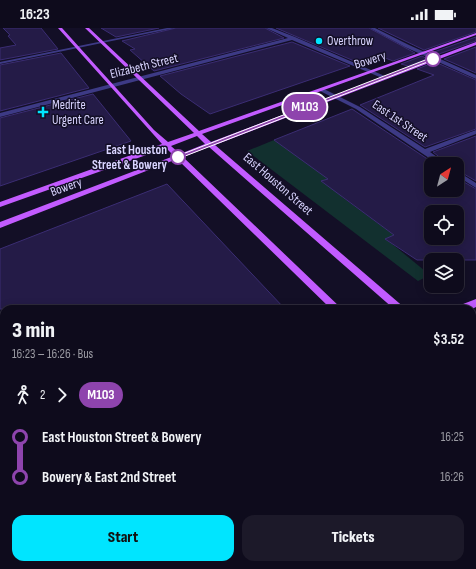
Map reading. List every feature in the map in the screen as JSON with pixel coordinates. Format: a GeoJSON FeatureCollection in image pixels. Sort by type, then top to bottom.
{"type":"FeatureCollection","features":[{"type":"Feature","properties":{"kind":"main road"},"geometry":{"type":"LineString","coordinates":[[60,28],[166,145],[333,305]]}},
{"type":"Feature","properties":{"kind":"main road","name":"East Houston Street"},"geometry":{"type":"LineString","coordinates":[[87,28],[209,144],[396,305]]}},
{"type":"Feature","properties":{"kind":"main road","name":"Bowery"},"geometry":{"type":"LineString","coordinates":[[0,205],[476,34]]}},
{"type":"Feature","properties":{"kind":"main road","name":"Bowery"},"geometry":{"type":"LineString","coordinates":[[0,225],[476,43]]}},
{"type":"Feature","properties":{"kind":"street"},"geometry":{"type":"LineString","coordinates":[[0,64],[173,28]]}},
{"type":"Feature","properties":{"kind":"street"},"geometry":{"type":"LineString","coordinates":[[268,28],[384,77]]}},
{"type":"Feature","properties":{"kind":"street"},"geometry":{"type":"LineString","coordinates":[[372,28],[476,77]]}},
{"type":"Feature","properties":{"kind":"street","name":"Elizabeth Street"},"geometry":{"type":"LineString","coordinates":[[0,114],[293,38]]}},
{"type":"Feature","properties":{"kind":"street","name":"East 1st Street"},"geometry":{"type":"LineString","coordinates":[[322,90],[358,108],[432,157]]}},
{"type":"Feature","properties":{"kind":"street"},"geometry":{"type":"LineString","coordinates":[[425,152],[476,132]]}},
{"type":"Feature","properties":{"kind":"street"},"geometry":{"type":"LineString","coordinates":[[464,178],[476,186]]}},
{"type":"Feature","properties":{"kind":"green space"},"geometry":{"type":"Polygon","coordinates":[[[274,140],[350,194],[342,197],[394,235],[386,239],[424,270],[424,278],[418,281],[247,151],[274,140]]]}},
{"type":"Feature","properties":{"kind":"building"},"geometry":{"type":"Polygon","coordinates":[[[3,28],[41,28],[58,49],[0,60],[0,48],[16,45],[8,36],[10,35],[3,28]]]}},
{"type":"Feature","properties":{"kind":"building"},"geometry":{"type":"Polygon","coordinates":[[[101,28],[159,28],[116,37],[101,28]]]}},
{"type":"Feature","properties":{"kind":"building"},"geometry":{"type":"Polygon","coordinates":[[[176,28],[265,28],[284,38],[154,71],[130,50],[135,49],[122,41],[176,28]]]}},
{"type":"Feature","properties":{"kind":"building"},"geometry":{"type":"Polygon","coordinates":[[[276,28],[369,28],[415,53],[393,61],[380,56],[359,63],[276,28]]]}},
{"type":"Feature","properties":{"kind":"building"},"geometry":{"type":"Polygon","coordinates":[[[378,28],[476,28],[476,32],[424,50],[378,28]]]}},
{"type":"Feature","properties":{"kind":"building"},"geometry":{"type":"Polygon","coordinates":[[[476,37],[476,41],[436,55],[431,53],[476,37]]]}},
{"type":"Feature","properties":{"kind":"building"},"geometry":{"type":"Polygon","coordinates":[[[292,42],[350,66],[210,114],[181,94],[160,76],[292,42]]]}},
{"type":"Feature","properties":{"kind":"building"},"geometry":{"type":"Polygon","coordinates":[[[476,47],[476,73],[444,59],[476,47]]]}},
{"type":"Feature","properties":{"kind":"building"},"geometry":{"type":"Polygon","coordinates":[[[61,53],[89,88],[0,111],[0,65],[61,53]]]}},
{"type":"Feature","properties":{"kind":"building"},"geometry":{"type":"Polygon","coordinates":[[[422,56],[427,59],[408,66],[401,64],[422,56]]]}},
{"type":"Feature","properties":{"kind":"building"},"geometry":{"type":"Polygon","coordinates":[[[435,62],[476,80],[476,129],[425,147],[360,105],[434,75],[417,69],[435,62]]]}},
{"type":"Feature","properties":{"kind":"building"},"geometry":{"type":"Polygon","coordinates":[[[93,94],[131,141],[0,186],[0,118],[93,94]]]}},
{"type":"Feature","properties":{"kind":"building"},"geometry":{"type":"Polygon","coordinates":[[[352,109],[424,157],[424,197],[464,197],[464,182],[476,189],[476,260],[464,260],[464,253],[424,253],[424,260],[417,260],[385,239],[394,235],[321,181],[328,179],[274,140],[352,109]]]}},
{"type":"Feature","properties":{"kind":"building"},"geometry":{"type":"Polygon","coordinates":[[[476,136],[476,181],[464,174],[464,157],[439,157],[433,152],[476,136]]]}},
{"type":"Feature","properties":{"kind":"building"},"geometry":{"type":"Polygon","coordinates":[[[167,184],[281,305],[0,305],[0,249],[167,184]]]}},
{"type":"Feature","properties":{"kind":"bus line","name":"M103"},"geometry":{"type":"LineString","coordinates":[[178,157],[433,59]]}},
{"type":"Feature","properties":{"kind":"place","name":"Overthrow"},"geometry":{"type":"Point","coordinates":[319,41]}},
{"type":"Feature","properties":{"kind":"place","name":"Medrite Urgent Care"},"geometry":{"type":"Point","coordinates":[43,112]}},
{"type":"Feature","properties":{"kind":"place","name":"East Houston Street & Bowery"},"geometry":{"type":"Point","coordinates":[178,157]}}]}
